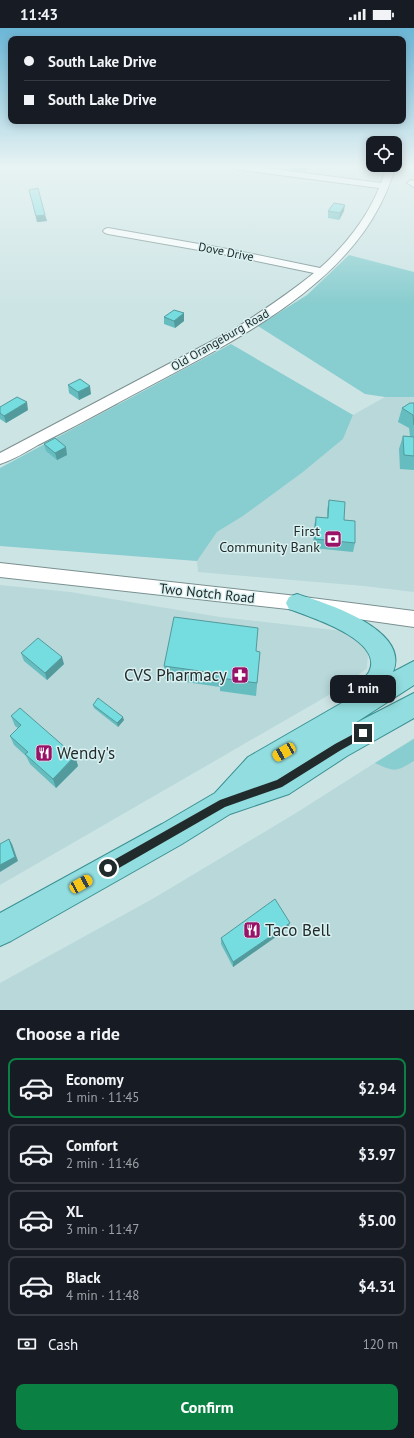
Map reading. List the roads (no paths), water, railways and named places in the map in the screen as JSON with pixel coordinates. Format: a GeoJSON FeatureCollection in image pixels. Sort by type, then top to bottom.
{"type":"FeatureCollection","features":[{"type":"Feature","properties":{"kind":"main road"},"geometry":{"type":"LineString","coordinates":[[297,603],[354,626],[366,633],[378,645],[382,653],[382,671],[377,682],[335,722]]}},
{"type":"Feature","properties":{"kind":"main road"},"geometry":{"type":"LineString","coordinates":[[223,803],[258,766],[335,722],[414,672]]}},
{"type":"Feature","properties":{"kind":"main road"},"geometry":{"type":"LineString","coordinates":[[0,930],[172,834],[223,803],[279,784],[338,747],[414,705]]}},
{"type":"Feature","properties":{"kind":"street","name":"Old Orangeburg Road"},"geometry":{"type":"LineString","coordinates":[[0,459],[218,344],[282,303],[321,271],[344,248],[371,213]]}},
{"type":"Feature","properties":{"kind":"street","name":"Dove Drive"},"geometry":{"type":"LineString","coordinates":[[108,231],[226,251],[321,271]]}},
{"type":"Feature","properties":{"kind":"street","name":"Two Notch Road"},"geometry":{"type":"LineString","coordinates":[[0,570],[297,603],[414,619]]}},
{"type":"Feature","properties":{"kind":"place","name":"First Community Bank"},"geometry":{"type":"Point","coordinates":[333,539]}},
{"type":"Feature","properties":{"kind":"place","name":"CVS Pharmacy"},"geometry":{"type":"Point","coordinates":[240,675]}},
{"type":"Feature","properties":{"kind":"place","name":"Wendy's"},"geometry":{"type":"Point","coordinates":[44,753]}},
{"type":"Feature","properties":{"kind":"place","name":"Taco Bell"},"geometry":{"type":"Point","coordinates":[252,930]}}]}
